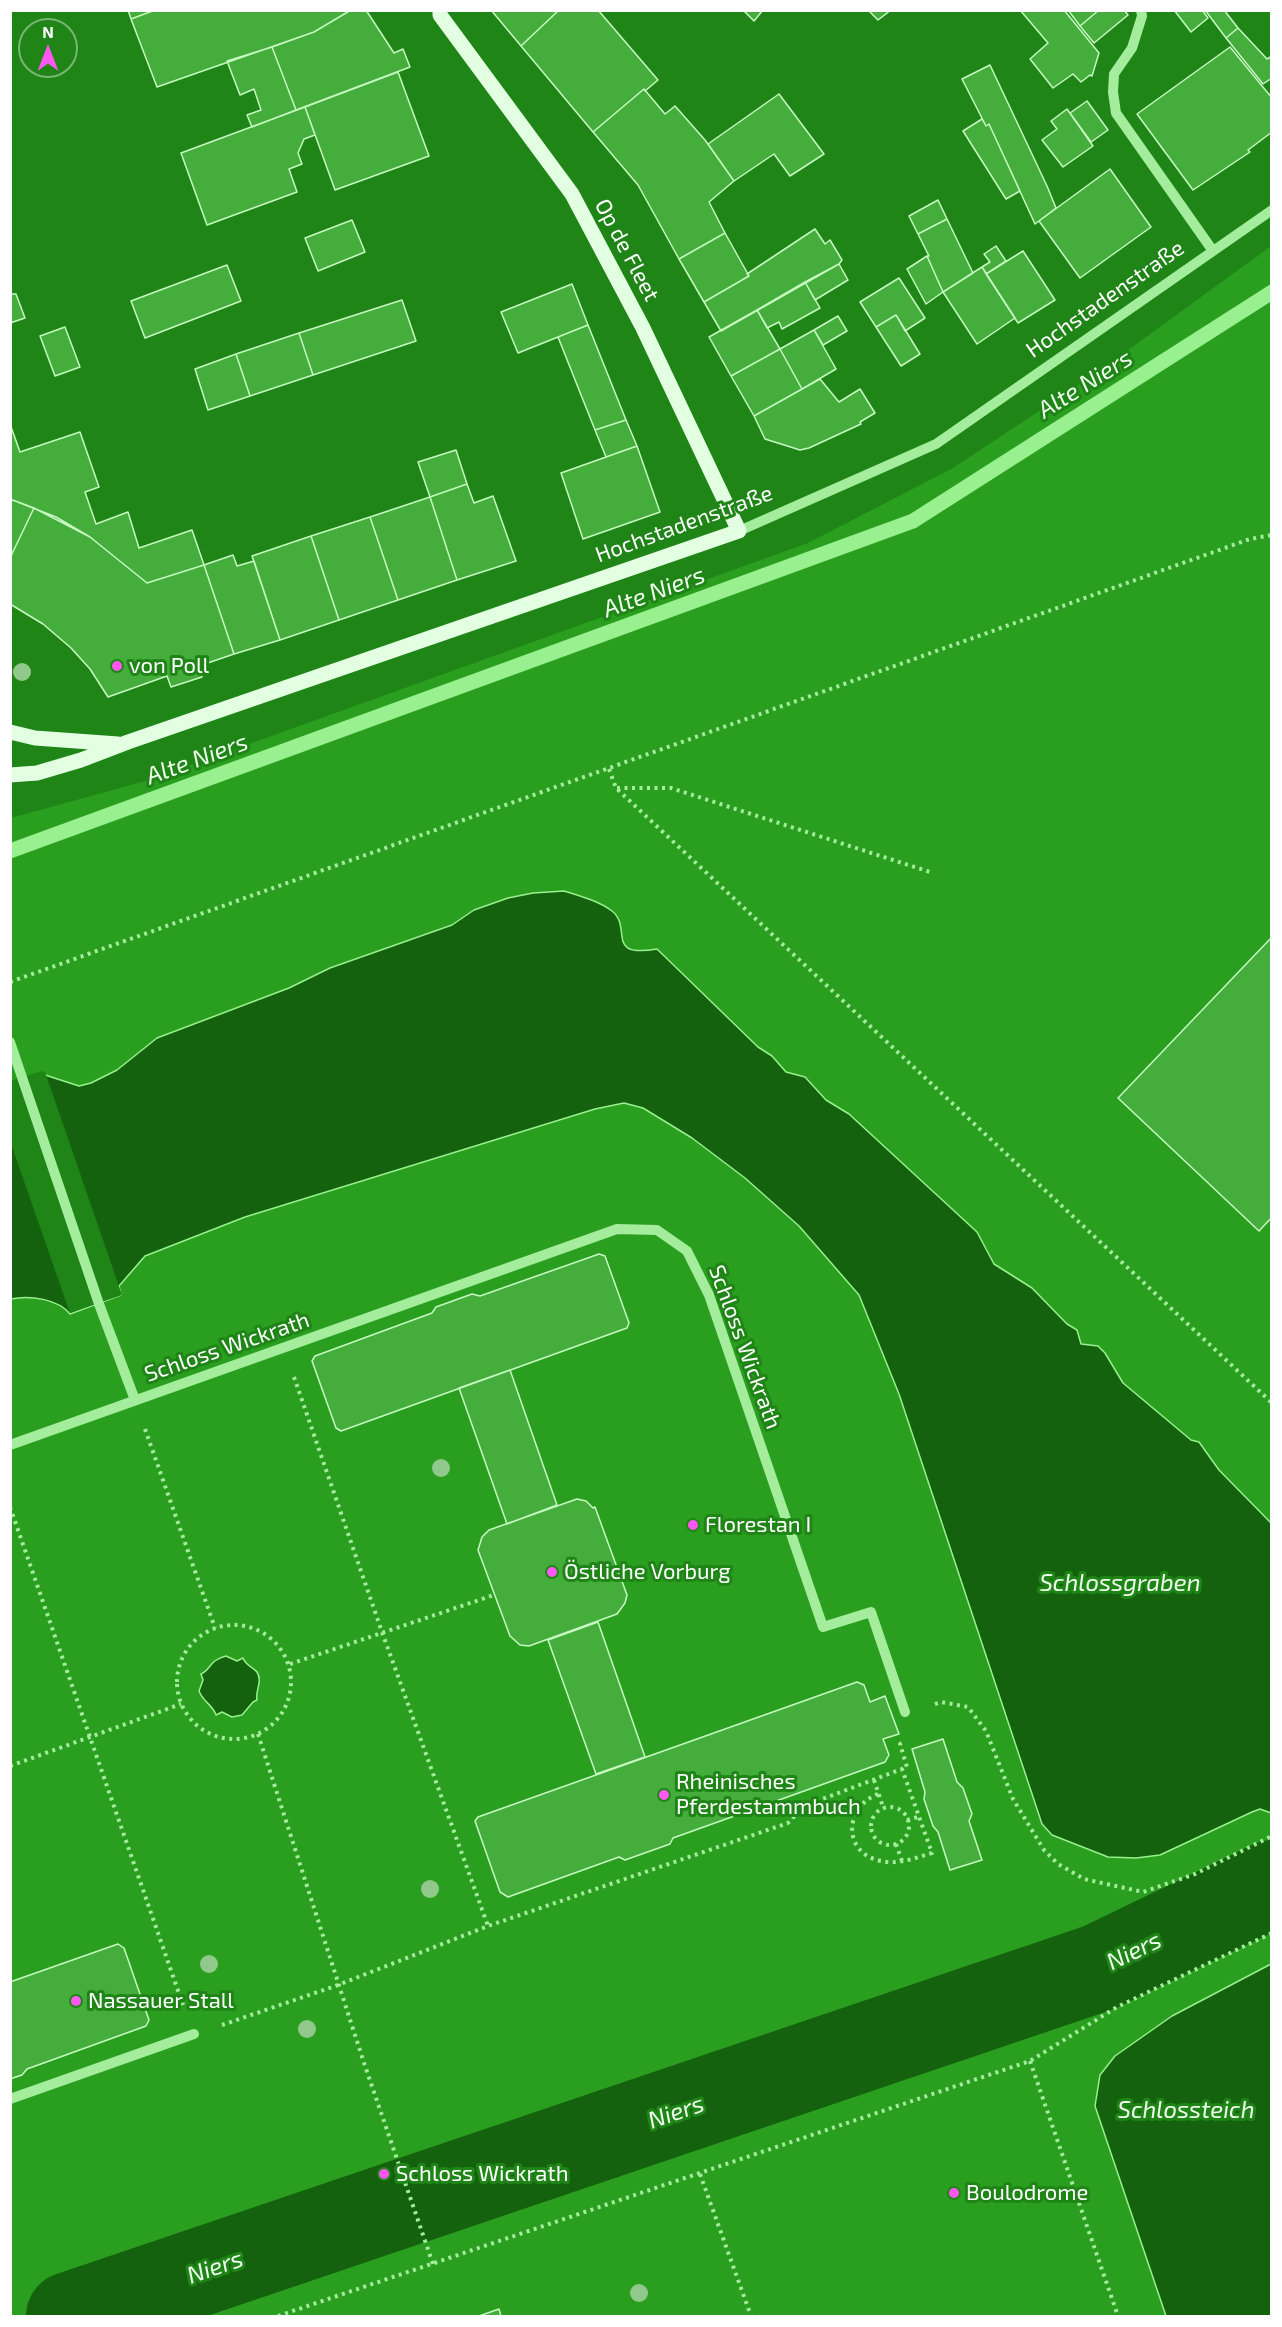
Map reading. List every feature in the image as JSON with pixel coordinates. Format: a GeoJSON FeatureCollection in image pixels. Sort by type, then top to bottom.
{"type":"FeatureCollection","features":[{"type":"Feature","properties":{"kind":"main road","name":"Op de Fleet"},"geometry":{"type":"LineString","coordinates":[[440,10],[440,15],[478,68],[572,194],[643,328],[739,531]]}},
{"type":"Feature","properties":{"kind":"main road","name":"Hochstadenstraße"},"geometry":{"type":"LineString","coordinates":[[10,775],[37,773],[124,744],[739,531]]}},
{"type":"Feature","properties":{"kind":"main road"},"geometry":{"type":"LineString","coordinates":[[10,732],[35,738],[124,744]]}},
{"type":"Feature","properties":{"kind":"street","name":"Hochstadenstraße"},"geometry":{"type":"LineString","coordinates":[[1141,10],[1142,16],[1132,48],[1114,74],[1113,92],[1116,113],[1213,252]]}},
{"type":"Feature","properties":{"kind":"street","name":"Hochstadenstraße"},"geometry":{"type":"LineString","coordinates":[[739,531],[936,444],[1272,210]]}},
{"type":"Feature","properties":{"kind":"street","name":"Schloss Wickrath"},"geometry":{"type":"LineString","coordinates":[[10,1042],[99,1304],[135,1400]]}},
{"type":"Feature","properties":{"kind":"street","name":"Schloss Wickrath"},"geometry":{"type":"LineString","coordinates":[[10,1445],[617,1229],[657,1230],[687,1251],[709,1295],[823,1627],[872,1612],[905,1712]]}},
{"type":"Feature","properties":{"kind":"street"},"geometry":{"type":"LineString","coordinates":[[10,2098],[194,2034]]}},
{"type":"Feature","properties":{"kind":"path"},"geometry":{"type":"LineString","coordinates":[[10,982],[1250,539],[1272,535]]}},
{"type":"Feature","properties":{"kind":"path"},"geometry":{"type":"LineString","coordinates":[[609,769],[616,788],[1272,1403]]}},
{"type":"Feature","properties":{"kind":"path"},"geometry":{"type":"LineString","coordinates":[[616,788],[671,788],[930,872]]}},
{"type":"Feature","properties":{"kind":"path"},"geometry":{"type":"LineString","coordinates":[[284,1348],[382,1632],[488,1926]]}},
{"type":"Feature","properties":{"kind":"path"},"geometry":{"type":"LineString","coordinates":[[135,1400],[215,1628]]}},
{"type":"Feature","properties":{"kind":"path"},"geometry":{"type":"LineString","coordinates":[[10,1507],[194,2034],[338,1985],[488,1926],[788,1823],[804,1806],[907,1767],[900,1744],[914,1740],[905,1712],[941,1702],[968,1707],[986,1731],[1013,1799],[1044,1850],[1058,1864],[1084,1879],[1143,1892],[1195,1874],[1272,1836]]}},
{"type":"Feature","properties":{"kind":"path"},"geometry":{"type":"LineString","coordinates":[[290,1664],[494,1595]]}},
{"type":"Feature","properties":{"kind":"path"},"geometry":{"type":"LineString","coordinates":[[236,1625],[254,1628],[269,1636],[281,1649],[290,1664],[292,1681],[290,1698],[283,1713],[272,1725],[258,1734],[240,1739],[222,1738],[205,1731],[191,1720],[181,1704],[177,1689],[178,1672],[183,1657],[204,1633],[215,1628],[236,1625]]}},
{"type":"Feature","properties":{"kind":"path"},"geometry":{"type":"LineString","coordinates":[[10,1766],[181,1704]]}},
{"type":"Feature","properties":{"kind":"path"},"geometry":{"type":"LineString","coordinates":[[258,1734],[338,1985],[433,2264]]}},
{"type":"Feature","properties":{"kind":"path"},"geometry":{"type":"LineString","coordinates":[[878,1794],[867,1798],[861,1804],[852,1824],[853,1839],[861,1851],[873,1859],[888,1862],[902,1862],[932,1853],[902,1769]]}},
{"type":"Feature","properties":{"kind":"path"},"geometry":{"type":"LineString","coordinates":[[874,1780],[883,1808]]}},
{"type":"Feature","properties":{"kind":"path"},"geometry":{"type":"LineString","coordinates":[[883,1808],[895,1808],[905,1814],[907,1820],[909,1826],[906,1837],[896,1844],[884,1844],[874,1838],[870,1826],[874,1815],[883,1808]]}},
{"type":"Feature","properties":{"kind":"path"},"geometry":{"type":"LineString","coordinates":[[907,1820],[918,1817]]}},
{"type":"Feature","properties":{"kind":"path"},"geometry":{"type":"LineString","coordinates":[[896,1844],[902,1862]]}},
{"type":"Feature","properties":{"kind":"path"},"geometry":{"type":"LineString","coordinates":[[278,2316],[1030,2061],[1117,2007],[1272,1933]]}},
{"type":"Feature","properties":{"kind":"path"},"geometry":{"type":"LineString","coordinates":[[1030,2061],[1118,2316]]}},
{"type":"Feature","properties":{"kind":"path"},"geometry":{"type":"LineString","coordinates":[[700,2174],[751,2316]]}},
{"type":"Feature","properties":{"kind":"shaded area"},"geometry":{"type":"Polygon","coordinates":[[[1271,246],[1271,2316],[11,2316],[11,818],[149,780],[808,543],[953,468],[1098,372],[1271,246]]]}},
{"type":"Feature","properties":{"kind":"water","name":"Schlossgraben"},"geometry":{"type":"Polygon","coordinates":[[[564,891],[607,907],[618,918],[625,945],[641,951],[657,949],[758,1047],[772,1056],[786,1072],[805,1077],[826,1100],[849,1114],[977,1232],[994,1264],[1032,1288],[1067,1324],[1077,1330],[1081,1344],[1098,1346],[1105,1353],[1123,1383],[1191,1440],[1199,1442],[1219,1470],[1271,1523],[1271,1813],[1260,1809],[1160,1855],[1136,1858],[1108,1857],[1052,1835],[1042,1824],[899,1394],[859,1295],[799,1226],[745,1178],[692,1138],[643,1108],[624,1103],[595,1109],[245,1217],[145,1256],[119,1286],[121,1295],[70,1314],[58,1305],[43,1299],[11,1299],[11,1084],[42,1074],[79,1086],[91,1083],[117,1070],[157,1038],[289,988],[330,968],[452,925],[474,910],[508,898],[533,893],[564,891]]]}},
{"type":"Feature","properties":{"kind":"water"},"geometry":{"type":"Polygon","coordinates":[[[226,1656],[237,1661],[243,1658],[259,1676],[257,1700],[242,1715],[232,1717],[222,1712],[216,1715],[199,1691],[203,1680],[201,1674],[213,1662],[226,1656]]]}},
{"type":"Feature","properties":{"kind":"water","name":"Schlossteich"},"geometry":{"type":"Polygon","coordinates":[[[1271,1964],[1271,2316],[1166,2316],[1095,2106],[1100,2075],[1115,2056],[1172,2016],[1271,1964]]]}},
{"type":"Feature","properties":{"kind":"pier"},"geometry":{"type":"Polygon","coordinates":[[[45,1072],[122,1295],[70,1313],[10,1141],[10,1081],[45,1072]]]}},
{"type":"Feature","properties":{"kind":"building"},"geometry":{"type":"Polygon","coordinates":[[[128,10],[155,10],[131,19],[128,10]]]}},
{"type":"Feature","properties":{"kind":"building"},"geometry":{"type":"Polygon","coordinates":[[[155,10],[351,10],[314,32],[157,87],[131,19],[155,10]]]}},
{"type":"Feature","properties":{"kind":"building"},"geometry":{"type":"Polygon","coordinates":[[[351,10],[366,10],[394,53],[403,49],[410,67],[296,110],[272,47],[314,32],[351,10]]]}},
{"type":"Feature","properties":{"kind":"building"},"geometry":{"type":"Polygon","coordinates":[[[491,10],[559,10],[521,46],[491,10]]]}},
{"type":"Feature","properties":{"kind":"building"},"geometry":{"type":"Polygon","coordinates":[[[559,10],[598,10],[658,80],[593,132],[521,46],[559,10]]]}},
{"type":"Feature","properties":{"kind":"building"},"geometry":{"type":"Polygon","coordinates":[[[743,10],[763,10],[754,21],[743,10]]]}},
{"type":"Feature","properties":{"kind":"building"},"geometry":{"type":"Polygon","coordinates":[[[868,10],[891,10],[878,20],[868,10]]]}},
{"type":"Feature","properties":{"kind":"building"},"geometry":{"type":"Polygon","coordinates":[[[1020,10],[1064,10],[1099,53],[1092,76],[1090,75],[1081,82],[1073,74],[1053,88],[1030,59],[1048,43],[1020,10]]]}},
{"type":"Feature","properties":{"kind":"building"},"geometry":{"type":"Polygon","coordinates":[[[1068,10],[1099,10],[1080,26],[1068,10]]]}},
{"type":"Feature","properties":{"kind":"building"},"geometry":{"type":"Polygon","coordinates":[[[1099,10],[1124,10],[1128,15],[1094,43],[1080,26],[1099,10]]]}},
{"type":"Feature","properties":{"kind":"building"},"geometry":{"type":"Polygon","coordinates":[[[1174,10],[1202,10],[1208,18],[1191,32],[1174,10]]]}},
{"type":"Feature","properties":{"kind":"building"},"geometry":{"type":"Polygon","coordinates":[[[1205,10],[1224,10],[1238,28],[1226,38],[1205,10]]]}},
{"type":"Feature","properties":{"kind":"building"},"geometry":{"type":"Polygon","coordinates":[[[1238,28],[1267,59],[1272,56],[1272,78],[1263,84],[1226,38],[1238,28]]]}},
{"type":"Feature","properties":{"kind":"building"},"geometry":{"type":"Polygon","coordinates":[[[272,47],[296,110],[252,127],[247,115],[261,110],[254,89],[240,95],[227,61],[272,47]]]}},
{"type":"Feature","properties":{"kind":"building"},"geometry":{"type":"Polygon","coordinates":[[[1230,47],[1272,98],[1272,132],[1248,150],[1250,152],[1193,190],[1137,114],[1230,47]]]}},
{"type":"Feature","properties":{"kind":"building"},"geometry":{"type":"Polygon","coordinates":[[[990,65],[1056,208],[1035,224],[989,124],[986,126],[962,79],[990,65]]]}},
{"type":"Feature","properties":{"kind":"building"},"geometry":{"type":"Polygon","coordinates":[[[398,72],[429,156],[335,190],[305,107],[398,72]]]}},
{"type":"Feature","properties":{"kind":"building"},"geometry":{"type":"Polygon","coordinates":[[[644,89],[665,114],[675,106],[705,140],[734,181],[709,202],[725,233],[679,259],[638,185],[593,132],[644,89]]]}},
{"type":"Feature","properties":{"kind":"building"},"geometry":{"type":"Polygon","coordinates":[[[779,94],[824,154],[790,176],[774,154],[734,181],[708,144],[779,94]]]}},
{"type":"Feature","properties":{"kind":"building"},"geometry":{"type":"Polygon","coordinates":[[[1087,101],[1108,130],[1091,142],[1070,113],[1087,101]]]}},
{"type":"Feature","properties":{"kind":"building"},"geometry":{"type":"Polygon","coordinates":[[[305,107],[315,135],[304,139],[298,153],[302,164],[289,169],[297,192],[207,225],[181,153],[305,107]]]}},
{"type":"Feature","properties":{"kind":"building"},"geometry":{"type":"Polygon","coordinates":[[[1067,109],[1093,146],[1063,167],[1042,140],[1057,129],[1051,121],[1067,109]]]}},
{"type":"Feature","properties":{"kind":"building"},"geometry":{"type":"Polygon","coordinates":[[[982,119],[986,126],[989,124],[1020,191],[1006,199],[963,131],[982,119]]]}},
{"type":"Feature","properties":{"kind":"building"},"geometry":{"type":"Polygon","coordinates":[[[1110,169],[1151,227],[1080,278],[1039,221],[1110,169]]]}},
{"type":"Feature","properties":{"kind":"building"},"geometry":{"type":"Polygon","coordinates":[[[938,200],[947,219],[918,234],[909,216],[938,200]]]}},
{"type":"Feature","properties":{"kind":"building"},"geometry":{"type":"Polygon","coordinates":[[[947,219],[973,273],[943,292],[918,234],[947,219]]]}},
{"type":"Feature","properties":{"kind":"building"},"geometry":{"type":"Polygon","coordinates":[[[352,220],[365,252],[318,271],[305,238],[352,220]]]}},
{"type":"Feature","properties":{"kind":"building"},"geometry":{"type":"Polygon","coordinates":[[[815,229],[825,244],[830,240],[842,260],[839,264],[721,331],[704,302],[749,276],[747,274],[815,229]]]}},
{"type":"Feature","properties":{"kind":"building"},"geometry":{"type":"Polygon","coordinates":[[[725,233],[749,276],[704,302],[679,259],[725,233]]]}},
{"type":"Feature","properties":{"kind":"building"},"geometry":{"type":"Polygon","coordinates":[[[996,246],[1006,261],[986,274],[982,267],[990,262],[984,254],[996,246]]]}},
{"type":"Feature","properties":{"kind":"building"},"geometry":{"type":"Polygon","coordinates":[[[1023,251],[1055,300],[1018,323],[986,274],[1023,251]]]}},
{"type":"Feature","properties":{"kind":"building"},"geometry":{"type":"Polygon","coordinates":[[[927,256],[943,292],[926,304],[907,269],[927,256]]]}},
{"type":"Feature","properties":{"kind":"building"},"geometry":{"type":"Polygon","coordinates":[[[839,264],[848,280],[815,300],[805,282],[839,264]]]}},
{"type":"Feature","properties":{"kind":"building"},"geometry":{"type":"Polygon","coordinates":[[[227,265],[241,301],[145,338],[131,301],[227,265]]]}},
{"type":"Feature","properties":{"kind":"building"},"geometry":{"type":"Polygon","coordinates":[[[982,267],[1015,318],[977,344],[943,292],[982,267]]]}},
{"type":"Feature","properties":{"kind":"building"},"geometry":{"type":"Polygon","coordinates":[[[899,278],[925,318],[905,331],[896,315],[876,327],[860,302],[899,278]]]}},
{"type":"Feature","properties":{"kind":"building"},"geometry":{"type":"Polygon","coordinates":[[[805,282],[820,308],[782,329],[779,322],[767,328],[757,310],[805,282]]]}},
{"type":"Feature","properties":{"kind":"building"},"geometry":{"type":"Polygon","coordinates":[[[572,284],[588,325],[518,353],[501,312],[572,284]]]}},
{"type":"Feature","properties":{"kind":"building"},"geometry":{"type":"Polygon","coordinates":[[[10,294],[16,294],[25,318],[10,323],[10,294]]]}},
{"type":"Feature","properties":{"kind":"building"},"geometry":{"type":"Polygon","coordinates":[[[402,300],[416,341],[313,375],[299,333],[402,300]]]}},
{"type":"Feature","properties":{"kind":"building"},"geometry":{"type":"Polygon","coordinates":[[[757,310],[780,349],[731,376],[709,337],[757,310]]]}},
{"type":"Feature","properties":{"kind":"building"},"geometry":{"type":"Polygon","coordinates":[[[896,315],[920,354],[901,366],[876,327],[896,315]]]}},
{"type":"Feature","properties":{"kind":"building"},"geometry":{"type":"Polygon","coordinates":[[[838,316],[847,331],[823,345],[814,330],[838,316]]]}},
{"type":"Feature","properties":{"kind":"building"},"geometry":{"type":"Polygon","coordinates":[[[588,325],[626,420],[595,430],[558,337],[588,325]]]}},
{"type":"Feature","properties":{"kind":"building"},"geometry":{"type":"Polygon","coordinates":[[[65,327],[80,367],[55,376],[40,336],[65,327]]]}},
{"type":"Feature","properties":{"kind":"building"},"geometry":{"type":"Polygon","coordinates":[[[814,330],[836,369],[802,389],[780,349],[814,330]]]}},
{"type":"Feature","properties":{"kind":"building"},"geometry":{"type":"Polygon","coordinates":[[[299,333],[313,375],[250,396],[236,354],[299,333]]]}},
{"type":"Feature","properties":{"kind":"building"},"geometry":{"type":"Polygon","coordinates":[[[780,349],[802,389],[754,416],[731,376],[780,349]]]}},
{"type":"Feature","properties":{"kind":"building"},"geometry":{"type":"Polygon","coordinates":[[[236,354],[250,396],[208,410],[195,369],[236,354]]]}},
{"type":"Feature","properties":{"kind":"building"},"geometry":{"type":"Polygon","coordinates":[[[820,379],[839,402],[860,389],[875,413],[860,422],[861,424],[809,448],[800,450],[765,439],[754,416],[820,379]]]}},
{"type":"Feature","properties":{"kind":"building"},"geometry":{"type":"Polygon","coordinates":[[[626,420],[637,446],[606,457],[595,430],[626,420]]]}},
{"type":"Feature","properties":{"kind":"building"},"geometry":{"type":"Polygon","coordinates":[[[10,424],[20,452],[80,432],[99,487],[85,492],[96,524],[128,512],[139,548],[192,530],[204,565],[147,583],[90,537],[56,517],[10,499],[10,424]]]}},
{"type":"Feature","properties":{"kind":"building"},"geometry":{"type":"Polygon","coordinates":[[[637,446],[660,512],[583,539],[561,473],[637,446]]]}},
{"type":"Feature","properties":{"kind":"building"},"geometry":{"type":"Polygon","coordinates":[[[456,450],[467,484],[430,497],[418,462],[456,450]]]}},
{"type":"Feature","properties":{"kind":"building"},"geometry":{"type":"Polygon","coordinates":[[[467,484],[474,503],[493,496],[516,561],[457,580],[430,497],[467,484]]]}},
{"type":"Feature","properties":{"kind":"building"},"geometry":{"type":"Polygon","coordinates":[[[430,497],[457,580],[398,600],[370,517],[430,497]]]}},
{"type":"Feature","properties":{"kind":"building"},"geometry":{"type":"Polygon","coordinates":[[[10,499],[34,508],[10,558],[10,499]]]}},
{"type":"Feature","properties":{"kind":"building"},"geometry":{"type":"Polygon","coordinates":[[[34,508],[90,537],[147,583],[204,565],[234,654],[199,666],[202,677],[171,687],[167,676],[108,697],[90,669],[71,648],[43,624],[10,604],[10,558],[34,508]]]}},
{"type":"Feature","properties":{"kind":"building"},"geometry":{"type":"Polygon","coordinates":[[[370,517],[398,600],[339,620],[311,536],[370,517]]]}},
{"type":"Feature","properties":{"kind":"building"},"geometry":{"type":"Polygon","coordinates":[[[311,536],[339,620],[280,640],[252,556],[311,536]]]}},
{"type":"Feature","properties":{"kind":"building"},"geometry":{"type":"Polygon","coordinates":[[[233,555],[237,566],[254,561],[280,640],[234,654],[204,565],[233,555]]]}},
{"type":"Feature","properties":{"kind":"building"},"geometry":{"type":"Polygon","coordinates":[[[1272,937],[1272,1217],[1259,1231],[1118,1098],[1272,937]]]}},
{"type":"Feature","properties":{"kind":"building"},"geometry":{"type":"Polygon","coordinates":[[[599,1254],[605,1256],[629,1323],[627,1328],[341,1431],[336,1428],[312,1361],[315,1356],[432,1313],[436,1307],[472,1294],[480,1296],[599,1254]]]}},
{"type":"Feature","properties":{"kind":"building"},"geometry":{"type":"Polygon","coordinates":[[[510,1370],[557,1505],[507,1524],[459,1388],[510,1370]]]}},
{"type":"Feature","properties":{"kind":"building","name":"Östliche Vorburg"},"geometry":{"type":"Polygon","coordinates":[[[577,1499],[586,1501],[593,1508],[595,1507],[627,1595],[625,1603],[617,1614],[529,1646],[520,1645],[510,1636],[478,1550],[482,1537],[489,1530],[577,1499]]]}},
{"type":"Feature","properties":{"kind":"building"},"geometry":{"type":"Polygon","coordinates":[[[598,1622],[645,1757],[596,1774],[548,1640],[598,1622]]]}},
{"type":"Feature","properties":{"kind":"building","name":"Rheinisches Pferdestammbuch"},"geometry":{"type":"Polygon","coordinates":[[[857,1682],[864,1685],[870,1702],[885,1696],[899,1734],[883,1739],[889,1755],[885,1762],[673,1838],[670,1844],[625,1860],[619,1857],[508,1897],[500,1892],[475,1821],[478,1817],[857,1682]]]}},
{"type":"Feature","properties":{"kind":"building"},"geometry":{"type":"Polygon","coordinates":[[[943,1739],[957,1782],[963,1788],[972,1814],[969,1821],[982,1860],[950,1870],[924,1799],[925,1792],[912,1749],[943,1739]]]}},
{"type":"Feature","properties":{"kind":"building","name":"Nassauer Stall"},"geometry":{"type":"Polygon","coordinates":[[[118,1944],[124,1948],[149,2020],[146,2026],[27,2069],[22,2075],[10,2079],[10,1982],[118,1944]]]}},
{"type":"Feature","properties":{"kind":"building"},"geometry":{"type":"Polygon","coordinates":[[[499,2309],[501,2316],[479,2316],[499,2309]]]}},
{"type":"Feature","properties":{"kind":"waterway","name":"Alte Niers"},"geometry":{"type":"LineString","coordinates":[[10,851],[913,521],[1272,292]]}},
{"type":"Feature","properties":{"kind":"waterway","name":"Niers"},"geometry":{"type":"LineString","coordinates":[[70,2316],[1098,1968],[1272,1884]]}},
{"type":"Feature","properties":{"kind":"place","name":"von Poll"},"geometry":{"type":"Point","coordinates":[117,666]}},
{"type":"Feature","properties":{"kind":"place","name":"Florestan I"},"geometry":{"type":"Point","coordinates":[693,1525]}},
{"type":"Feature","properties":{"kind":"place","name":"Östliche Vorburg"},"geometry":{"type":"Point","coordinates":[552,1572]}},
{"type":"Feature","properties":{"kind":"place","name":"Rheinisches Pferdestammbuch"},"geometry":{"type":"Point","coordinates":[664,1795]}},
{"type":"Feature","properties":{"kind":"place","name":"Nassauer Stall"},"geometry":{"type":"Point","coordinates":[76,2001]}},
{"type":"Feature","properties":{"kind":"place","name":"Schloss Wickrath"},"geometry":{"type":"Point","coordinates":[384,2174]}},
{"type":"Feature","properties":{"kind":"place","name":"Boulodrome"},"geometry":{"type":"Point","coordinates":[954,2193]}}]}
